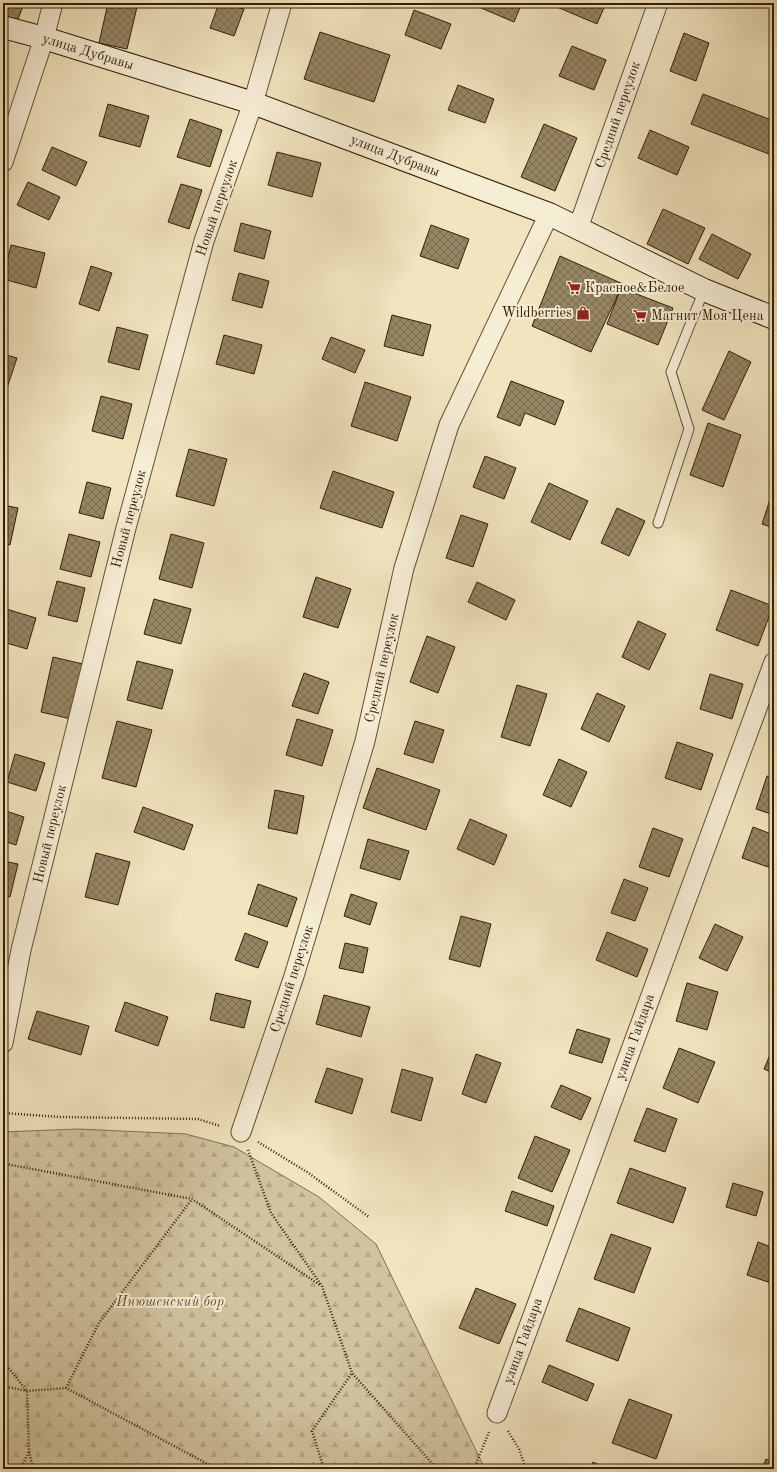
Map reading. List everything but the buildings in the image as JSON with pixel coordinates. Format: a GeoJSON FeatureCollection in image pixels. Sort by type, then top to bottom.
{"type":"FeatureCollection","features":[{"type":"Feature","properties":{"kind":"street"},"geometry":{"type":"LineString","coordinates":[[3,162],[44,38],[53,3]]}},
{"type":"Feature","properties":{"kind":"street","name":"Новый переулок"},"geometry":{"type":"LineString","coordinates":[[3,1043],[21,950],[126,528],[204,241],[253,103],[282,3]]}},
{"type":"Feature","properties":{"kind":"street","name":"Средний переулок"},"geometry":{"type":"LineString","coordinates":[[578,228],[658,3]]}},
{"type":"Feature","properties":{"kind":"street","name":"улица Дубравы"},"geometry":{"type":"LineString","coordinates":[[3,27],[44,38],[253,103],[549,214],[704,290],[774,318]]}},
{"type":"Feature","properties":{"kind":"street","name":"Средний переулок"},"geometry":{"type":"LineString","coordinates":[[241,1132],[294,976],[365,741],[404,568],[449,425],[549,214]]}},
{"type":"Feature","properties":{"kind":"street","name":"улица Гайдара"},"geometry":{"type":"LineString","coordinates":[[497,1413],[774,662]]}},
{"type":"Feature","properties":{"kind":"lane"},"geometry":{"type":"LineString","coordinates":[[658,523],[689,428],[671,372],[704,290]]}},
{"type":"Feature","properties":{"kind":"path"},"geometry":{"type":"LineString","coordinates":[[3,1113],[60,1117],[198,1119],[241,1132],[307,1172],[369,1217]]}},
{"type":"Feature","properties":{"kind":"path"},"geometry":{"type":"LineString","coordinates":[[241,1132],[271,1213],[322,1286],[352,1373],[437,1469]]}},
{"type":"Feature","properties":{"kind":"path"},"geometry":{"type":"LineString","coordinates":[[3,1165],[6,1164],[192,1199],[322,1286]]}},
{"type":"Feature","properties":{"kind":"path"},"geometry":{"type":"LineString","coordinates":[[66,1388],[99,1323],[192,1199]]}},
{"type":"Feature","properties":{"kind":"path"},"geometry":{"type":"LineString","coordinates":[[3,1360],[27,1391],[29,1451],[33,1469]]}},
{"type":"Feature","properties":{"kind":"path"},"geometry":{"type":"LineString","coordinates":[[324,1469],[312,1431],[352,1373]]}},
{"type":"Feature","properties":{"kind":"path"},"geometry":{"type":"LineString","coordinates":[[3,1386],[27,1391],[66,1388],[217,1469]]}},
{"type":"Feature","properties":{"kind":"path"},"geometry":{"type":"LineString","coordinates":[[474,1469],[497,1413]]}},
{"type":"Feature","properties":{"kind":"path"},"geometry":{"type":"LineString","coordinates":[[497,1413],[519,1449],[526,1469]]}},
{"type":"Feature","properties":{"kind":"path"},"geometry":{"type":"LineString","coordinates":[[20,1469],[29,1451]]}},
{"type":"Feature","properties":{"kind":"green space","name":"Инюшенский бор"},"geometry":{"type":"Polygon","coordinates":[[[78,1129],[186,1134],[234,1147],[319,1197],[376,1244],[485,1469],[3,1469],[3,1132],[78,1129]]]}},
{"type":"Feature","properties":{"kind":"place","name":"Красное&Белое"},"geometry":{"type":"Point","coordinates":[574,288]}},
{"type":"Feature","properties":{"kind":"place","name":"Wildberries"},"geometry":{"type":"Point","coordinates":[583,313]}},
{"type":"Feature","properties":{"kind":"place","name":"Магнит Моя Цена"},"geometry":{"type":"Point","coordinates":[640,316]}}]}
